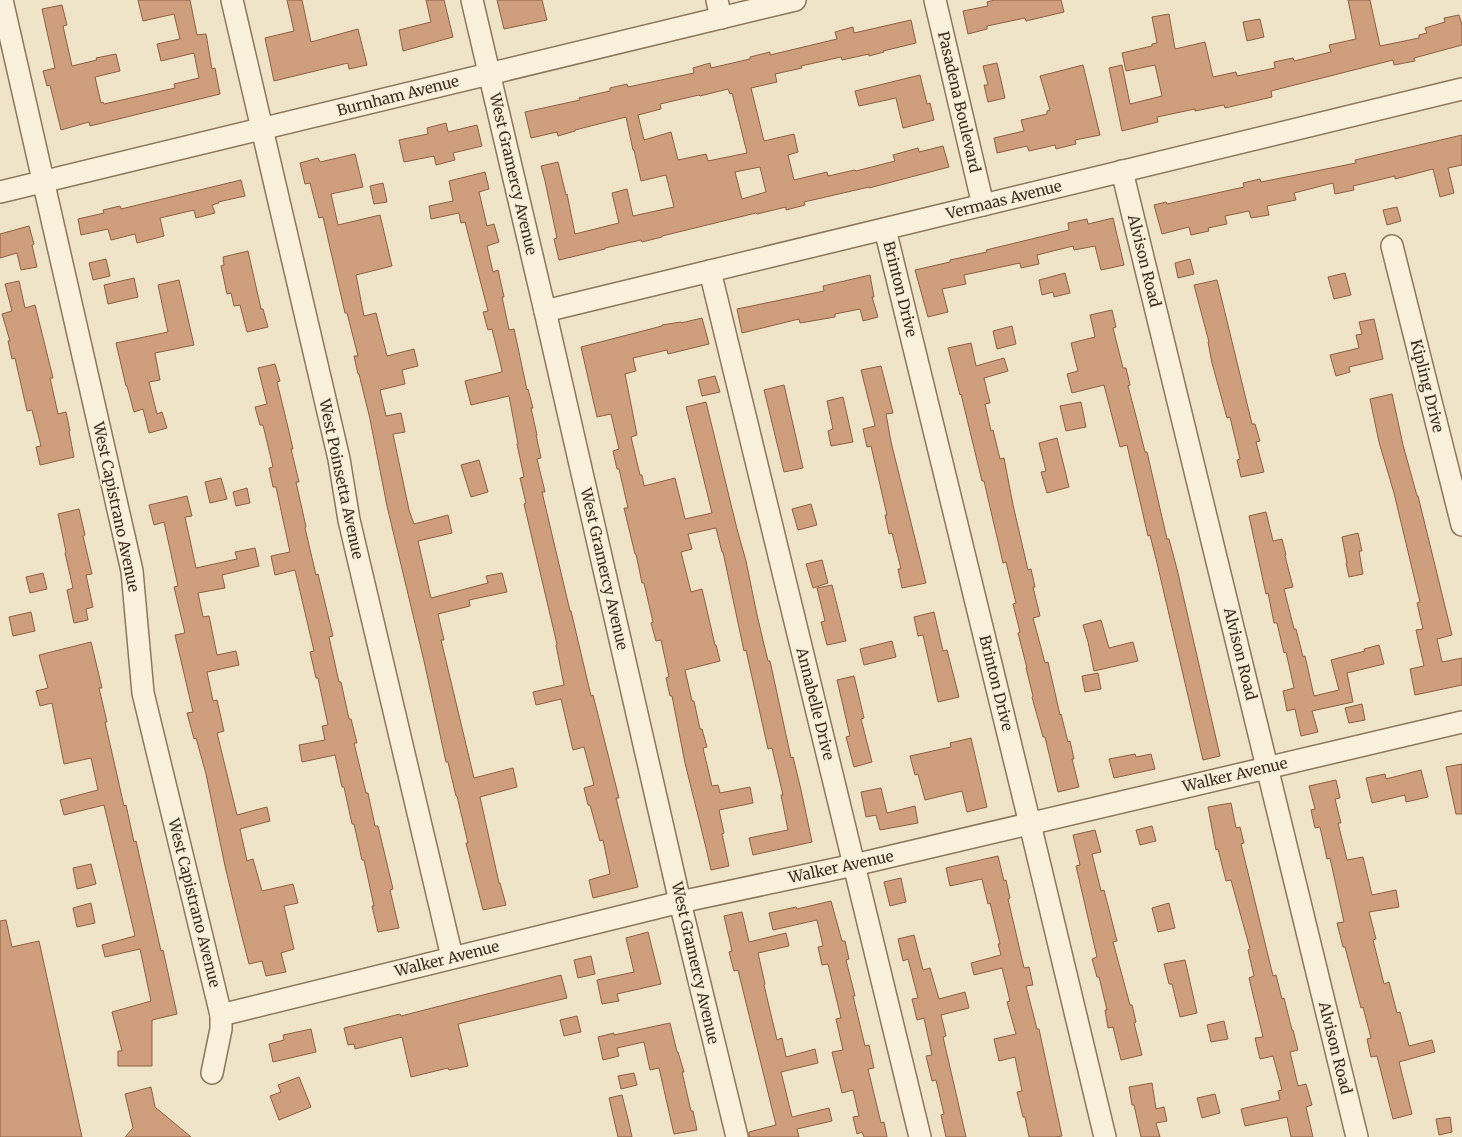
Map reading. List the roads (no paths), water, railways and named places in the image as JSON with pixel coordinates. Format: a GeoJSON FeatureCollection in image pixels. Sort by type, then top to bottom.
{"type":"FeatureCollection","features":[{"type":"Feature","properties":{"kind":"street","name":"West Capistrano Avenue"},"geometry":{"type":"LineString","coordinates":[[2,0],[132,571],[143,693],[221,1015],[218,1051],[212,1073]]}},
{"type":"Feature","properties":{"kind":"street","name":"West Poinsetta Avenue"},"geometry":{"type":"LineString","coordinates":[[232,0],[339,459],[349,520],[452,957]]}},
{"type":"Feature","properties":{"kind":"street","name":"West Gramercy Avenue"},"geometry":{"type":"LineString","coordinates":[[472,0],[680,902],[737,1137]]}},
{"type":"Feature","properties":{"kind":"street","name":"Burnham Avenue"},"geometry":{"type":"LineString","coordinates":[[0,192],[490,74],[719,9],[795,0]]}},
{"type":"Feature","properties":{"kind":"street","name":"Pasadena Boulevard"},"geometry":{"type":"LineString","coordinates":[[935,0],[983,205]]}},
{"type":"Feature","properties":{"kind":"street","name":"Vermaas Avenue"},"geometry":{"type":"LineString","coordinates":[[545,311],[1462,89]]}},
{"type":"Feature","properties":{"kind":"street","name":"Alvison Road"},"geometry":{"type":"LineString","coordinates":[[1122,171],[1357,1137]]}},
{"type":"Feature","properties":{"kind":"street","name":"Brinton Drive"},"geometry":{"type":"LineString","coordinates":[[885,229],[1105,1137]]}},
{"type":"Feature","properties":{"kind":"street","name":"Kipling Drive"},"geometry":{"type":"LineString","coordinates":[[1392,246],[1462,525]]}},
{"type":"Feature","properties":{"kind":"street","name":"Annabelle Drive"},"geometry":{"type":"LineString","coordinates":[[710,271],[920,1137]]}},
{"type":"Feature","properties":{"kind":"street","name":"Walker Avenue"},"geometry":{"type":"LineString","coordinates":[[221,1015],[680,902],[854,865],[1462,722]]}}]}
